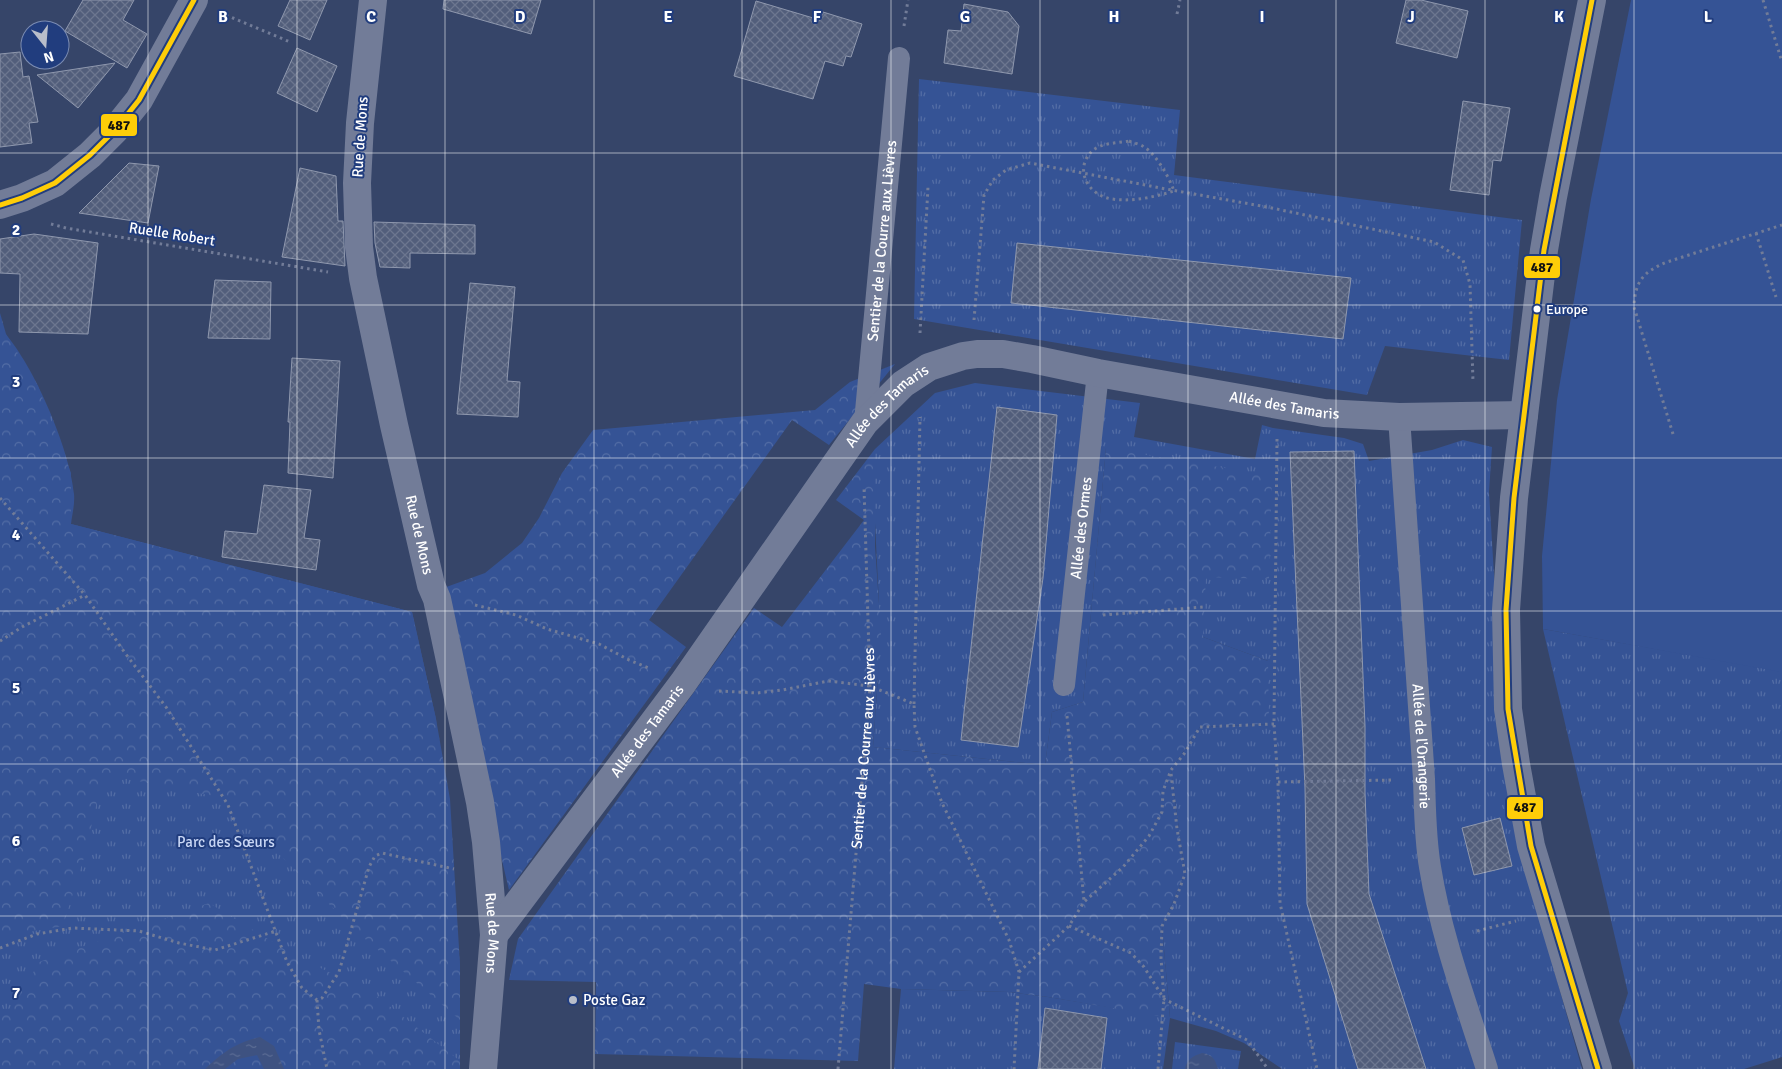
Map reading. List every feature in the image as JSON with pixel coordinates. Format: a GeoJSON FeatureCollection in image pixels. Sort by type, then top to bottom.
{"type":"FeatureCollection","features":[{"type":"Feature","properties":{"kind":"street","name":"Rue de Mons"},"geometry":{"type":"LineString","coordinates":[[373,0],[360,123],[357,183],[359,247],[363,278],[480,802],[486,842],[494,935],[483,1069]]}},
{"type":"Feature","properties":{"kind":"street"},"geometry":{"type":"LineString","coordinates":[[1592,0],[1553,197],[1524,415],[1508,567],[1506,610],[1508,709],[1531,846],[1598,1069]]}},
{"type":"Feature","properties":{"kind":"street"},"geometry":{"type":"LineString","coordinates":[[0,205],[22,198],[55,183],[90,155],[115,130],[139,100],[194,1]]}},
{"type":"Feature","properties":{"kind":"street","name":"Allée des Tamaris"},"geometry":{"type":"LineString","coordinates":[[494,935],[683,683],[865,422],[903,384],[929,367],[963,356],[1003,354],[1098,373],[1324,413],[1399,417],[1524,415]]}},
{"type":"Feature","properties":{"kind":"lane","name":"Sentier de la Courre aux Lièvres"},"geometry":{"type":"LineString","coordinates":[[865,422],[899,58]]}},
{"type":"Feature","properties":{"kind":"lane","name":"Allée des Ormes"},"geometry":{"type":"LineString","coordinates":[[1064,685],[1098,373]]}},
{"type":"Feature","properties":{"kind":"lane","name":"Allée de l'Orangerie"},"geometry":{"type":"LineString","coordinates":[[1399,417],[1424,779],[1425,825],[1430,867],[1447,939],[1487,1069]]}},
{"type":"Feature","properties":{"kind":"path"},"geometry":{"type":"LineString","coordinates":[[1176,14],[1180,0]]}},
{"type":"Feature","properties":{"kind":"path"},"geometry":{"type":"LineString","coordinates":[[1763,0],[1782,62]]}},
{"type":"Feature","properties":{"kind":"path"},"geometry":{"type":"LineString","coordinates":[[194,1],[290,42]]}},
{"type":"Feature","properties":{"kind":"path"},"geometry":{"type":"LineString","coordinates":[[1129,141],[1145,147],[1153,155],[1169,178],[1174,190],[1131,200],[1111,199],[1096,194],[1088,185],[1083,173],[1084,162],[1092,150],[1106,144],[1129,141]]}},
{"type":"Feature","properties":{"kind":"path"},"geometry":{"type":"LineString","coordinates":[[963,356],[973,340],[984,195],[993,180],[1006,170],[1030,163],[1268,207],[1434,242],[1463,260],[1470,284],[1474,415]]}},
{"type":"Feature","properties":{"kind":"path"},"geometry":{"type":"LineString","coordinates":[[928,187],[917,374],[920,417],[914,704],[916,727],[942,803],[1010,940],[1019,972],[1014,1069]]}},
{"type":"Feature","properties":{"kind":"path","name":"Ruelle Robert"},"geometry":{"type":"LineString","coordinates":[[47,222],[66,228],[333,272]]}},
{"type":"Feature","properties":{"kind":"path"},"geometry":{"type":"LineString","coordinates":[[1673,434],[1634,307],[1634,292],[1640,279],[1651,268],[1666,262],[1782,224]]}},
{"type":"Feature","properties":{"kind":"path"},"geometry":{"type":"LineString","coordinates":[[1756,233],[1776,297]]}},
{"type":"Feature","properties":{"kind":"path"},"geometry":{"type":"LineString","coordinates":[[1275,404],[1277,453],[1274,724],[1278,782],[1280,904],[1317,1069]]}},
{"type":"Feature","properties":{"kind":"path","name":"Sentier de la Courre aux Lièvres"},"geometry":{"type":"LineString","coordinates":[[838,1069],[870,686],[863,480]]}},
{"type":"Feature","properties":{"kind":"path"},"geometry":{"type":"LineString","coordinates":[[0,498],[85,595],[166,707],[228,805],[287,962],[302,988],[317,1000],[319,1030],[327,1069]]}},
{"type":"Feature","properties":{"kind":"path"},"geometry":{"type":"LineString","coordinates":[[0,641],[22,627],[85,595]]}},
{"type":"Feature","properties":{"kind":"path"},"geometry":{"type":"LineString","coordinates":[[470,604],[516,615],[547,629],[599,644],[628,660],[683,683]]}},
{"type":"Feature","properties":{"kind":"path"},"geometry":{"type":"LineString","coordinates":[[1072,617],[1204,607]]}},
{"type":"Feature","properties":{"kind":"path"},"geometry":{"type":"LineString","coordinates":[[757,693],[828,681],[870,686],[914,704]]}},
{"type":"Feature","properties":{"kind":"path"},"geometry":{"type":"LineString","coordinates":[[1064,685],[1084,902]]}},
{"type":"Feature","properties":{"kind":"path"},"geometry":{"type":"LineString","coordinates":[[1019,972],[1069,926],[1084,902],[1123,867],[1149,836],[1162,812],[1163,791],[1170,770],[1184,754],[1200,727],[1274,724]]}},
{"type":"Feature","properties":{"kind":"path"},"geometry":{"type":"LineString","coordinates":[[1158,1069],[1164,999],[1161,958],[1162,926],[1174,904],[1185,874],[1170,770]]}},
{"type":"Feature","properties":{"kind":"path"},"geometry":{"type":"LineString","coordinates":[[1278,782],[1424,779]]}},
{"type":"Feature","properties":{"kind":"path"},"geometry":{"type":"LineString","coordinates":[[317,1000],[322,998],[338,972],[367,874],[376,856],[382,853],[448,868]]}},
{"type":"Feature","properties":{"kind":"path"},"geometry":{"type":"LineString","coordinates":[[1447,939],[1550,912]]}},
{"type":"Feature","properties":{"kind":"path"},"geometry":{"type":"LineString","coordinates":[[1069,926],[1131,952],[1144,967],[1164,999],[1247,1040],[1268,1069]]}},
{"type":"Feature","properties":{"kind":"path"},"geometry":{"type":"LineString","coordinates":[[0,948],[36,934],[73,928],[139,931],[179,943],[215,950],[276,931]]}},
{"type":"Feature","properties":{"kind":"green space"},"geometry":{"type":"Polygon","coordinates":[[[1631,0],[1782,0],[1782,672],[1543,629],[1542,556],[1557,400],[1591,199],[1631,0]]]}},
{"type":"Feature","properties":{"kind":"green space"},"geometry":{"type":"Polygon","coordinates":[[[919,79],[1180,110],[1174,175],[1522,220],[1509,360],[1385,346],[1367,395],[914,319],[919,79]]]}},
{"type":"Feature","properties":{"kind":"green space","name":"Parc des Sœurs"},"geometry":{"type":"Polygon","coordinates":[[[0,313],[6,334],[38,386],[71,473],[71,524],[412,612],[436,719],[450,799],[460,965],[460,1020],[357,932],[223,798],[103,774],[86,851],[63,926],[0,937],[0,313]]]}},
{"type":"Feature","properties":{"kind":"green space","name":"Parc des Sœurs"},"geometry":{"type":"Polygon","coordinates":[[[0,328],[24,361],[48,406],[57,430],[71,475],[74,494],[71,524],[412,612],[436,719],[460,965],[460,1069],[0,1069],[0,328]]]}},
{"type":"Feature","properties":{"kind":"green space"},"geometry":{"type":"Polygon","coordinates":[[[895,364],[829,445],[792,420],[649,620],[686,647],[509,890],[438,590],[485,573],[522,543],[539,518],[562,473],[593,430],[815,410],[850,382],[895,364]]]}},
{"type":"Feature","properties":{"kind":"green space"},"geometry":{"type":"Polygon","coordinates":[[[975,383],[1140,403],[1134,437],[1255,459],[1262,425],[1344,438],[1363,444],[1369,461],[1432,450],[1463,440],[1492,447],[1489,492],[1506,774],[1534,899],[1582,1069],[1282,1069],[1244,1043],[1216,1031],[1170,1018],[1163,1069],[894,1069],[901,989],[1009,992],[1170,1017],[1162,926],[1185,874],[1171,770],[1200,727],[1268,724],[1268,661],[1203,637],[1106,448],[1083,702],[1052,712],[1045,765],[873,747],[878,677],[879,604],[875,523],[875,449],[935,393],[975,383]]]}},
{"type":"Feature","properties":{"kind":"green space"},"geometry":{"type":"Polygon","coordinates":[[[1106,448],[1272,476],[1269,579],[1206,577],[1203,637],[1268,661],[1269,724],[1200,727],[1171,770],[1185,874],[1162,926],[1170,1018],[1009,992],[901,989],[864,984],[858,1061],[595,1054],[596,982],[509,980],[518,939],[754,608],[782,627],[864,520],[836,500],[875,449],[875,546],[881,633],[873,747],[1045,765],[1052,712],[1083,702],[1106,448]]]}},
{"type":"Feature","properties":{"kind":"green space"},"geometry":{"type":"Polygon","coordinates":[[[1543,629],[1782,671],[1782,1057],[1744,1069],[1635,1069],[1619,1021],[1628,993],[1543,629]]]}},
{"type":"Feature","properties":{"kind":"green space"},"geometry":{"type":"Polygon","coordinates":[[[209,903],[296,956],[374,994],[460,1061],[460,1069],[0,1069],[0,1017],[16,1003],[39,962],[209,903]]]}},
{"type":"Feature","properties":{"kind":"green space"},"geometry":{"type":"Polygon","coordinates":[[[1175,1042],[1241,1051],[1238,1069],[1172,1069],[1175,1042]]]}},
{"type":"Feature","properties":{"kind":"water"},"geometry":{"type":"Polygon","coordinates":[[[260,1037],[274,1046],[284,1069],[264,1069],[257,1055],[238,1059],[225,1069],[205,1069],[230,1049],[243,1042],[260,1037]]]}},
{"type":"Feature","properties":{"kind":"water"},"geometry":{"type":"Polygon","coordinates":[[[1202,1053],[1213,1058],[1218,1069],[1185,1069],[1191,1058],[1202,1053]]]}},
{"type":"Feature","properties":{"kind":"building"},"geometry":{"type":"Polygon","coordinates":[[[83,0],[134,0],[123,20],[147,34],[127,68],[70,34],[70,22],[83,0]]]}},
{"type":"Feature","properties":{"kind":"building"},"geometry":{"type":"Polygon","coordinates":[[[290,0],[327,0],[310,40],[278,26],[290,0]]]}},
{"type":"Feature","properties":{"kind":"building"},"geometry":{"type":"Polygon","coordinates":[[[444,0],[541,0],[531,34],[443,9],[444,0]]]}},
{"type":"Feature","properties":{"kind":"building"},"geometry":{"type":"Polygon","coordinates":[[[1406,0],[1421,0],[1468,11],[1457,58],[1396,43],[1406,0]]]}},
{"type":"Feature","properties":{"kind":"building"},"geometry":{"type":"Polygon","coordinates":[[[756,1],[820,20],[823,12],[862,24],[851,57],[846,56],[843,66],[825,61],[813,99],[734,76],[756,1]]]}},
{"type":"Feature","properties":{"kind":"building"},"geometry":{"type":"Polygon","coordinates":[[[964,4],[1008,12],[1019,26],[1012,74],[944,63],[948,30],[961,31],[964,4]]]}},
{"type":"Feature","properties":{"kind":"building"},"geometry":{"type":"Polygon","coordinates":[[[297,48],[337,66],[317,112],[277,93],[297,48]]]}},
{"type":"Feature","properties":{"kind":"building"},"geometry":{"type":"Polygon","coordinates":[[[20,52],[20,70],[22,70],[23,77],[29,76],[38,122],[29,123],[32,143],[0,147],[0,54],[20,52]]]}},
{"type":"Feature","properties":{"kind":"building"},"geometry":{"type":"Polygon","coordinates":[[[115,63],[78,108],[37,75],[115,63]]]}},
{"type":"Feature","properties":{"kind":"building"},"geometry":{"type":"Polygon","coordinates":[[[1463,101],[1510,108],[1501,161],[1493,160],[1489,195],[1450,190],[1463,101]]]}},
{"type":"Feature","properties":{"kind":"building"},"geometry":{"type":"Polygon","coordinates":[[[129,163],[159,166],[148,223],[79,213],[129,163]]]}},
{"type":"Feature","properties":{"kind":"building"},"geometry":{"type":"Polygon","coordinates":[[[300,168],[336,176],[338,221],[343,221],[345,266],[282,257],[300,168]]]}},
{"type":"Feature","properties":{"kind":"building"},"geometry":{"type":"Polygon","coordinates":[[[374,222],[475,225],[475,254],[410,253],[410,268],[380,267],[375,243],[374,222]]]}},
{"type":"Feature","properties":{"kind":"building"},"geometry":{"type":"Polygon","coordinates":[[[34,234],[98,243],[88,334],[19,332],[20,274],[0,273],[0,239],[34,234]]]}},
{"type":"Feature","properties":{"kind":"building"},"geometry":{"type":"Polygon","coordinates":[[[1017,243],[1351,278],[1343,339],[1011,303],[1017,243]]]}},
{"type":"Feature","properties":{"kind":"building"},"geometry":{"type":"Polygon","coordinates":[[[215,280],[271,282],[270,339],[208,338],[215,280]]]}},
{"type":"Feature","properties":{"kind":"building"},"geometry":{"type":"Polygon","coordinates":[[[470,283],[515,287],[507,381],[520,382],[518,417],[457,414],[470,283]]]}},
{"type":"Feature","properties":{"kind":"building"},"geometry":{"type":"Polygon","coordinates":[[[292,358],[340,361],[333,478],[288,473],[290,422],[288,422],[292,358]]]}},
{"type":"Feature","properties":{"kind":"building"},"geometry":{"type":"Polygon","coordinates":[[[997,407],[1057,415],[1043,578],[1018,747],[961,740],[997,407]]]}},
{"type":"Feature","properties":{"kind":"building"},"geometry":{"type":"Polygon","coordinates":[[[1354,451],[1365,726],[1365,793],[1369,894],[1426,1069],[1358,1069],[1307,904],[1305,788],[1290,452],[1354,451]]]}},
{"type":"Feature","properties":{"kind":"building"},"geometry":{"type":"Polygon","coordinates":[[[264,485],[311,490],[304,538],[320,540],[316,570],[222,557],[225,531],[257,534],[264,485]]]}},
{"type":"Feature","properties":{"kind":"building"},"geometry":{"type":"Polygon","coordinates":[[[1500,818],[1512,866],[1474,875],[1462,828],[1500,818]]]}},
{"type":"Feature","properties":{"kind":"building"},"geometry":{"type":"Polygon","coordinates":[[[1045,1008],[1107,1018],[1101,1069],[1038,1069],[1045,1008]]]}},
{"type":"Feature","properties":{"kind":"transit line","name":"487"},"geometry":{"type":"LineString","coordinates":[[0,205],[22,198],[55,183],[90,155],[115,130],[139,100],[194,0]]}},
{"type":"Feature","properties":{"kind":"transit line","name":"487"},"geometry":{"type":"LineString","coordinates":[[1592,0],[1544,250],[1514,498],[1506,610],[1508,709],[1531,846],[1598,1069]]}},
{"type":"Feature","properties":{"kind":"place","name":"Europe"},"geometry":{"type":"Point","coordinates":[1537,309]}},
{"type":"Feature","properties":{"kind":"place","name":"Poste Gaz"},"geometry":{"type":"Point","coordinates":[573,1000]}}]}
